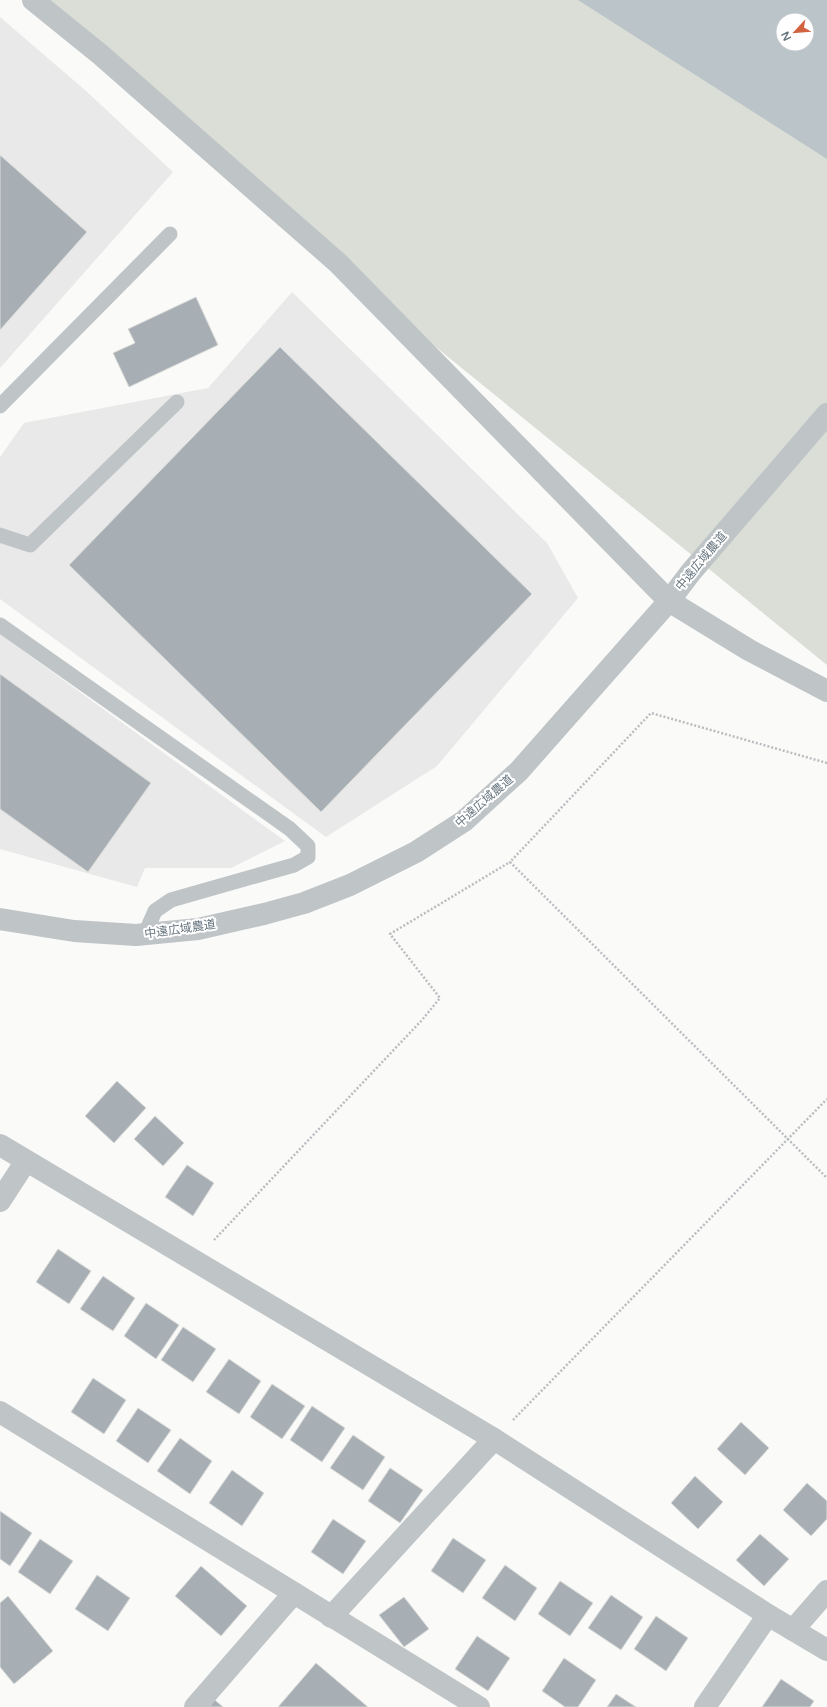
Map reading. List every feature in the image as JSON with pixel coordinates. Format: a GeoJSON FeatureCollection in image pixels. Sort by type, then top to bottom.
{"type":"FeatureCollection","features":[{"type":"Feature","properties":{"kind":"street"},"geometry":{"type":"LineString","coordinates":[[33,0],[101,55],[338,263],[669,601],[749,650],[827,691]]}},
{"type":"Feature","properties":{"kind":"street","name":"中遠広域農道"},"geometry":{"type":"LineString","coordinates":[[0,920],[74,931],[136,935],[198,928],[304,904],[350,885],[416,852],[464,821],[519,771],[669,601],[691,572],[827,414]]}},
{"type":"Feature","properties":{"kind":"street"},"geometry":{"type":"LineString","coordinates":[[0,1144],[26,1161],[494,1439],[768,1615],[827,1650]]}},
{"type":"Feature","properties":{"kind":"street"},"geometry":{"type":"LineString","coordinates":[[0,1201],[26,1161]]}},
{"type":"Feature","properties":{"kind":"street"},"geometry":{"type":"LineString","coordinates":[[0,1412],[478,1707]]}},
{"type":"Feature","properties":{"kind":"street"},"geometry":{"type":"LineString","coordinates":[[331,1616],[494,1439]]}},
{"type":"Feature","properties":{"kind":"street"},"geometry":{"type":"LineString","coordinates":[[793,1630],[827,1591]]}},
{"type":"Feature","properties":{"kind":"street"},"geometry":{"type":"LineString","coordinates":[[195,1707],[294,1593]]}},
{"type":"Feature","properties":{"kind":"street"},"geometry":{"type":"LineString","coordinates":[[705,1707],[768,1615]]}},
{"type":"Feature","properties":{"kind":"lane"},"geometry":{"type":"LineString","coordinates":[[0,406],[170,234]]}},
{"type":"Feature","properties":{"kind":"lane"},"geometry":{"type":"LineString","coordinates":[[0,535],[30,545],[178,402]]}},
{"type":"Feature","properties":{"kind":"lane"},"geometry":{"type":"LineString","coordinates":[[0,624],[283,825],[308,846],[308,857],[294,865],[171,900],[155,911],[145,934]]}},
{"type":"Feature","properties":{"kind":"path"},"geometry":{"type":"LineString","coordinates":[[194,1261],[422,1020],[440,998],[390,934],[510,862],[651,713],[827,763]]}},
{"type":"Feature","properties":{"kind":"path"},"geometry":{"type":"LineString","coordinates":[[510,862],[827,1178]]}},
{"type":"Feature","properties":{"kind":"path"},"geometry":{"type":"LineString","coordinates":[[494,1439],[827,1099]]}},
{"type":"Feature","properties":{"kind":"shaded area"},"geometry":{"type":"Polygon","coordinates":[[[30,0],[827,0],[827,665],[362,287],[30,0]]]}},
{"type":"Feature","properties":{"kind":"shaded area"},"geometry":{"type":"Polygon","coordinates":[[[578,0],[827,0],[827,159],[578,0]]]}},
{"type":"Feature","properties":{"kind":"shaded area"},"geometry":{"type":"Polygon","coordinates":[[[0,17],[86,91],[173,172],[0,368],[0,17]]]}},
{"type":"Feature","properties":{"kind":"shaded area"},"geometry":{"type":"Polygon","coordinates":[[[292,292],[547,543],[578,598],[437,766],[326,837],[0,599],[0,457],[24,423],[208,388],[292,292]]]}},
{"type":"Feature","properties":{"kind":"shaded area"},"geometry":{"type":"Polygon","coordinates":[[[0,634],[285,841],[231,868],[145,868],[137,887],[0,849],[0,634]]]}},
{"type":"Feature","properties":{"kind":"building"},"geometry":{"type":"Polygon","coordinates":[[[0,155],[87,232],[0,330],[0,155]]]}},
{"type":"Feature","properties":{"kind":"building"},"geometry":{"type":"Polygon","coordinates":[[[196,297],[218,345],[129,387],[113,353],[135,343],[128,329],[196,297]]]}},
{"type":"Feature","properties":{"kind":"building"},"geometry":{"type":"Polygon","coordinates":[[[280,347],[532,594],[321,812],[69,565],[280,347]]]}},
{"type":"Feature","properties":{"kind":"building"},"geometry":{"type":"Polygon","coordinates":[[[0,674],[151,783],[88,872],[0,809],[0,674]]]}},
{"type":"Feature","properties":{"kind":"building"},"geometry":{"type":"Polygon","coordinates":[[[117,1081],[146,1108],[114,1143],[85,1116],[117,1081]]]}},
{"type":"Feature","properties":{"kind":"building"},"geometry":{"type":"Polygon","coordinates":[[[155,1116],[184,1143],[163,1166],[134,1139],[155,1116]]]}},
{"type":"Feature","properties":{"kind":"building"},"geometry":{"type":"Polygon","coordinates":[[[187,1165],[214,1183],[193,1216],[165,1197],[187,1165]]]}},
{"type":"Feature","properties":{"kind":"building"},"geometry":{"type":"Polygon","coordinates":[[[58,1249],[91,1271],[69,1304],[36,1282],[58,1249]]]}},
{"type":"Feature","properties":{"kind":"building"},"geometry":{"type":"Polygon","coordinates":[[[103,1276],[135,1298],[113,1331],[80,1309],[103,1276]]]}},
{"type":"Feature","properties":{"kind":"building"},"geometry":{"type":"Polygon","coordinates":[[[146,1303],[179,1325],[156,1359],[124,1336],[146,1303]]]}},
{"type":"Feature","properties":{"kind":"building"},"geometry":{"type":"Polygon","coordinates":[[[183,1327],[216,1349],[193,1382],[161,1360],[183,1327]]]}},
{"type":"Feature","properties":{"kind":"building"},"geometry":{"type":"Polygon","coordinates":[[[229,1359],[261,1381],[239,1414],[206,1392],[229,1359]]]}},
{"type":"Feature","properties":{"kind":"building"},"geometry":{"type":"Polygon","coordinates":[[[93,1378],[126,1400],[104,1434],[71,1412],[93,1378]]]}},
{"type":"Feature","properties":{"kind":"building"},"geometry":{"type":"Polygon","coordinates":[[[272,1384],[305,1406],[282,1439],[250,1417],[272,1384]]]}},
{"type":"Feature","properties":{"kind":"building"},"geometry":{"type":"Polygon","coordinates":[[[312,1406],[345,1428],[322,1462],[290,1440],[312,1406]]]}},
{"type":"Feature","properties":{"kind":"building"},"geometry":{"type":"Polygon","coordinates":[[[138,1408],[171,1430],[148,1463],[116,1441],[138,1408]]]}},
{"type":"Feature","properties":{"kind":"building"},"geometry":{"type":"Polygon","coordinates":[[[741,1422],[769,1448],[745,1475],[717,1449],[741,1422]]]}},
{"type":"Feature","properties":{"kind":"building"},"geometry":{"type":"Polygon","coordinates":[[[353,1435],[385,1457],[363,1490],[330,1468],[353,1435]]]}},
{"type":"Feature","properties":{"kind":"building"},"geometry":{"type":"Polygon","coordinates":[[[180,1438],[212,1461],[190,1494],[157,1471],[180,1438]]]}},
{"type":"Feature","properties":{"kind":"building"},"geometry":{"type":"Polygon","coordinates":[[[390,1468],[423,1490],[400,1523],[368,1501],[390,1468]]]}},
{"type":"Feature","properties":{"kind":"building"},"geometry":{"type":"Polygon","coordinates":[[[232,1470],[264,1493],[242,1526],[209,1503],[232,1470]]]}},
{"type":"Feature","properties":{"kind":"building"},"geometry":{"type":"Polygon","coordinates":[[[695,1476],[723,1502],[698,1529],[671,1503],[695,1476]]]}},
{"type":"Feature","properties":{"kind":"building"},"geometry":{"type":"Polygon","coordinates":[[[807,1483],[827,1501],[827,1519],[811,1536],[783,1510],[807,1483]]]}},
{"type":"Feature","properties":{"kind":"building"},"geometry":{"type":"Polygon","coordinates":[[[0,1511],[32,1533],[10,1566],[0,1559],[0,1511]]]}},
{"type":"Feature","properties":{"kind":"building"},"geometry":{"type":"Polygon","coordinates":[[[333,1519],[366,1541],[343,1574],[311,1552],[333,1519]]]}},
{"type":"Feature","properties":{"kind":"building"},"geometry":{"type":"Polygon","coordinates":[[[760,1534],[789,1559],[764,1586],[736,1560],[760,1534]]]}},
{"type":"Feature","properties":{"kind":"building"},"geometry":{"type":"Polygon","coordinates":[[[453,1538],[486,1560],[463,1593],[431,1571],[453,1538]]]}},
{"type":"Feature","properties":{"kind":"building"},"geometry":{"type":"Polygon","coordinates":[[[40,1539],[73,1561],[50,1594],[18,1572],[40,1539]]]}},
{"type":"Feature","properties":{"kind":"building"},"geometry":{"type":"Polygon","coordinates":[[[505,1565],[537,1588],[515,1621],[482,1598],[505,1565]]]}},
{"type":"Feature","properties":{"kind":"building"},"geometry":{"type":"Polygon","coordinates":[[[201,1566],[247,1606],[221,1636],[175,1596],[201,1566]]]}},
{"type":"Feature","properties":{"kind":"building"},"geometry":{"type":"Polygon","coordinates":[[[97,1575],[130,1598],[108,1631],[75,1609],[97,1575]]]}},
{"type":"Feature","properties":{"kind":"building"},"geometry":{"type":"Polygon","coordinates":[[[560,1581],[593,1603],[570,1636],[538,1614],[560,1581]]]}},
{"type":"Feature","properties":{"kind":"building"},"geometry":{"type":"Polygon","coordinates":[[[611,1595],[643,1617],[621,1650],[588,1628],[611,1595]]]}},
{"type":"Feature","properties":{"kind":"building"},"geometry":{"type":"Polygon","coordinates":[[[8,1596],[53,1651],[14,1684],[0,1667],[0,1603],[8,1596]]]}},
{"type":"Feature","properties":{"kind":"building"},"geometry":{"type":"Polygon","coordinates":[[[404,1597],[429,1629],[404,1647],[379,1615],[404,1597]]]}},
{"type":"Feature","properties":{"kind":"building"},"geometry":{"type":"Polygon","coordinates":[[[656,1616],[688,1638],[666,1671],[634,1649],[656,1616]]]}},
{"type":"Feature","properties":{"kind":"building"},"geometry":{"type":"Polygon","coordinates":[[[477,1636],[510,1658],[488,1691],[455,1669],[477,1636]]]}},
{"type":"Feature","properties":{"kind":"building"},"geometry":{"type":"Polygon","coordinates":[[[564,1658],[596,1680],[578,1707],[565,1707],[542,1691],[564,1658]]]}},
{"type":"Feature","properties":{"kind":"building"},"geometry":{"type":"Polygon","coordinates":[[[316,1663],[368,1707],[278,1707],[316,1663]]]}},
{"type":"Feature","properties":{"kind":"building"},"geometry":{"type":"Polygon","coordinates":[[[781,1679],[814,1701],[810,1707],[762,1707],[781,1679]]]}},
{"type":"Feature","properties":{"kind":"building"},"geometry":{"type":"Polygon","coordinates":[[[616,1694],[636,1707],[607,1707],[616,1694]]]}},
{"type":"Feature","properties":{"kind":"building"},"geometry":{"type":"Polygon","coordinates":[[[215,1700],[223,1707],[209,1707],[215,1700]]]}}]}
